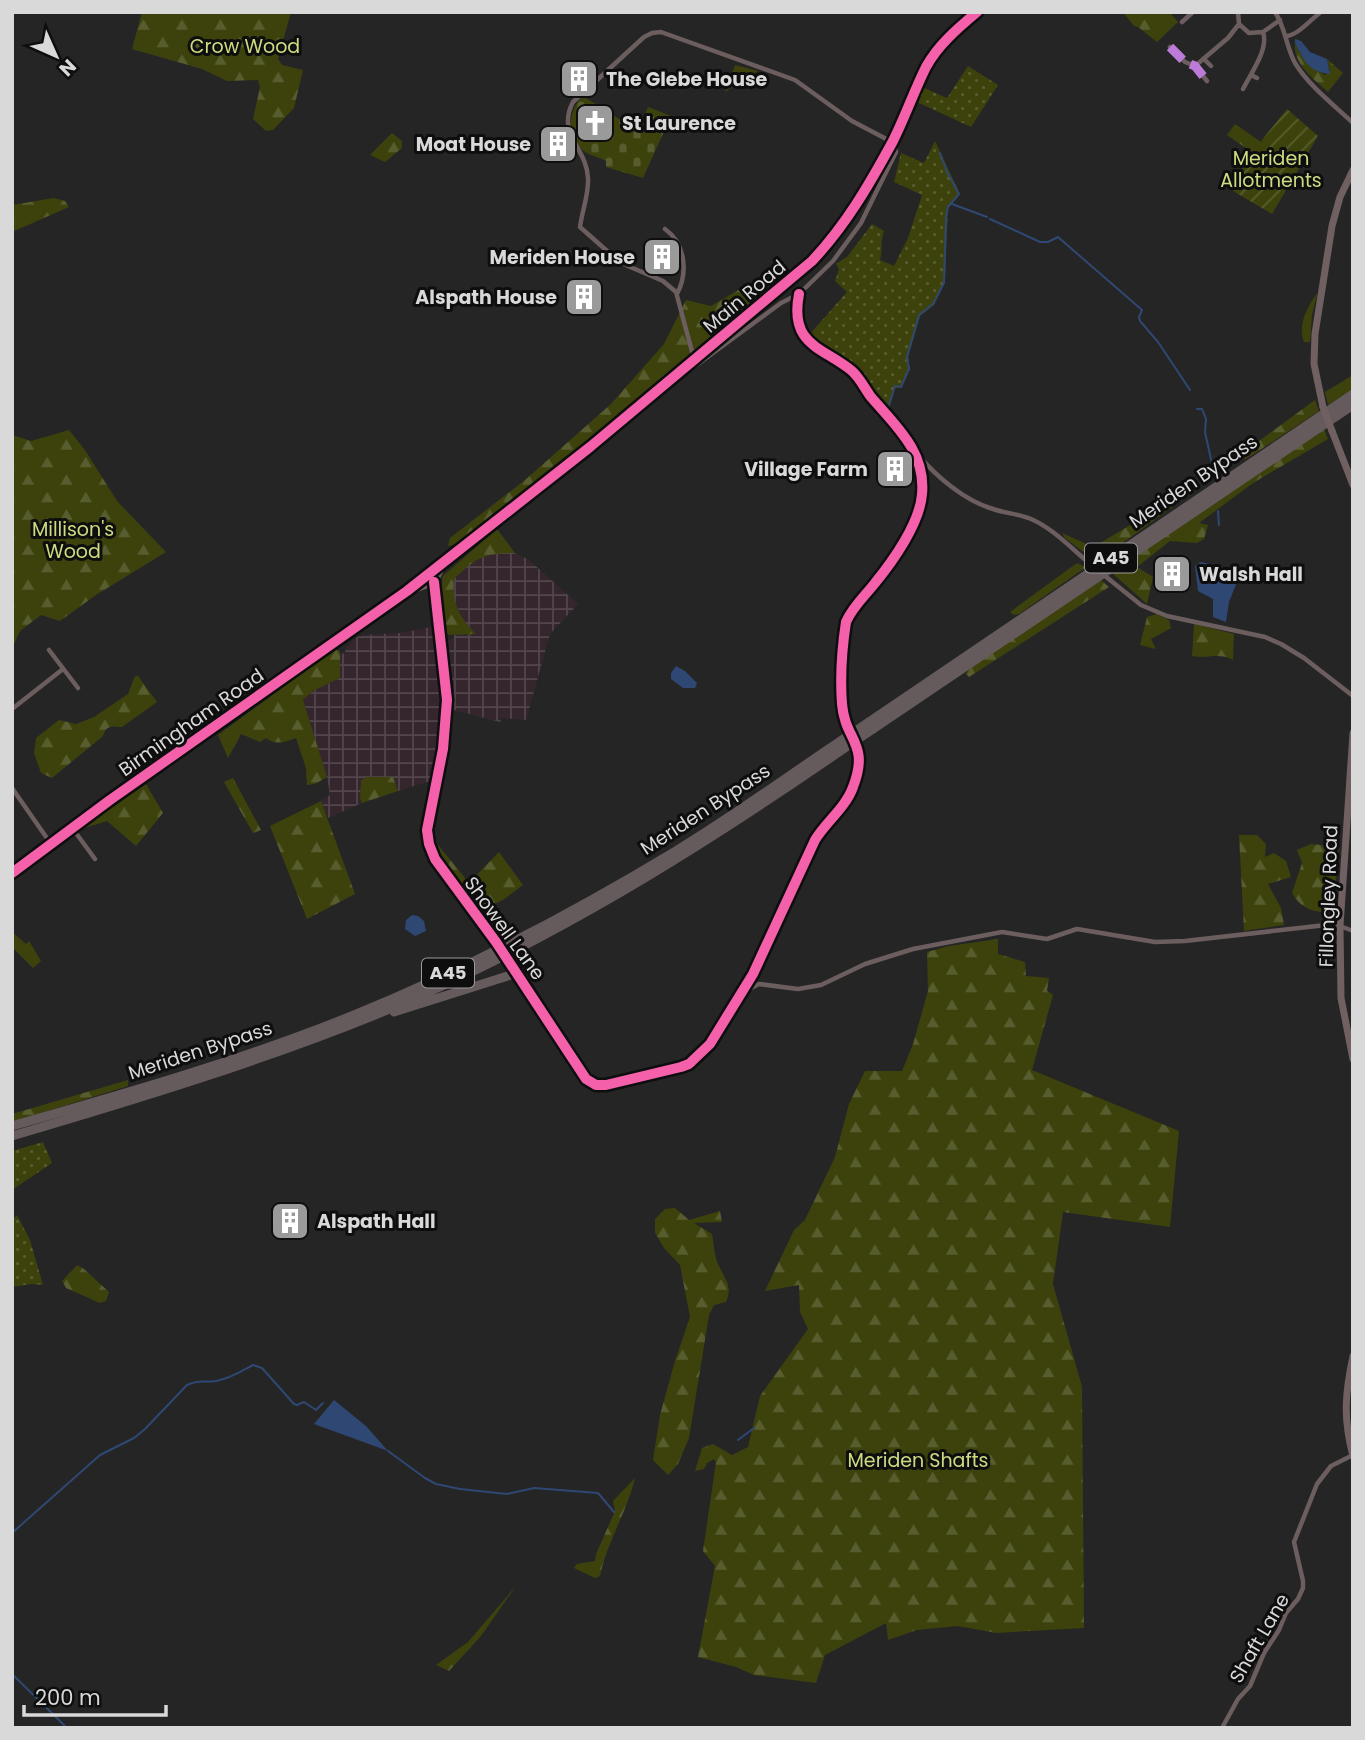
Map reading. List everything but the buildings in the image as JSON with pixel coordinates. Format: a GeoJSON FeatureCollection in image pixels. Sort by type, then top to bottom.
{"type":"FeatureCollection","features":[{"type":"Feature","properties":{"kind":"highway","name":"Meriden Bypass"},"geometry":{"type":"LineString","coordinates":[[871,726],[1353,394]]}},
{"type":"Feature","properties":{"kind":"highway","name":"Meriden Bypass"},"geometry":{"type":"LineString","coordinates":[[12,1126],[214,1066],[303,1035],[446,974],[546,925],[676,851],[871,726],[1353,405]]}},
{"type":"Feature","properties":{"kind":"highway","name":"Meriden Bypass"},"geometry":{"type":"LineString","coordinates":[[12,1136],[213,1076],[376,1015],[537,939],[636,885],[706,842],[847,741]]}},
{"type":"Feature","properties":{"kind":"highway"},"geometry":{"type":"LineString","coordinates":[[376,1015],[393,1013],[517,973]]}},
{"type":"Feature","properties":{"kind":"main road","name":"Main Road"},"geometry":{"type":"LineString","coordinates":[[430,580],[462,547],[580,455],[799,273],[832,240],[857,206],[893,140],[927,66],[944,43],[977,12]]}},
{"type":"Feature","properties":{"kind":"main road"},"geometry":{"type":"LineString","coordinates":[[1353,170],[1336,211],[1317,315],[1314,364],[1323,407],[1353,485]]}},
{"type":"Feature","properties":{"kind":"main road","name":"Showell Lane"},"geometry":{"type":"LineString","coordinates":[[430,580],[436,593],[447,700],[443,750],[428,816],[429,844],[445,875],[517,973]]}},
{"type":"Feature","properties":{"kind":"main road","name":"Birmingham Road"},"geometry":{"type":"LineString","coordinates":[[12,873],[391,602],[430,580]]}},
{"type":"Feature","properties":{"kind":"main road","name":"Fillongley Road"},"geometry":{"type":"LineString","coordinates":[[1353,733],[1340,926],[1341,998],[1353,1059]]}},
{"type":"Feature","properties":{"kind":"main road"},"geometry":{"type":"LineString","coordinates":[[1353,1356],[1344,1414],[1353,1455]]}},
{"type":"Feature","properties":{"kind":"street"},"geometry":{"type":"LineString","coordinates":[[1182,22],[1193,12]]}},
{"type":"Feature","properties":{"kind":"street"},"geometry":{"type":"LineString","coordinates":[[1238,12],[1239,24],[1249,33],[1263,32],[1280,20]]}},
{"type":"Feature","properties":{"kind":"street"},"geometry":{"type":"LineString","coordinates":[[1275,12],[1287,36],[1292,56],[1301,71],[1353,123]]}},
{"type":"Feature","properties":{"kind":"street"},"geometry":{"type":"LineString","coordinates":[[1287,36],[1295,35],[1321,12]]}},
{"type":"Feature","properties":{"kind":"street"},"geometry":{"type":"LineString","coordinates":[[1195,66],[1239,24]]}},
{"type":"Feature","properties":{"kind":"street"},"geometry":{"type":"LineString","coordinates":[[660,32],[795,80],[852,121],[893,140],[896,152],[861,223],[832,261],[799,294],[782,303],[694,366],[677,295],[663,281],[615,258],[580,226],[588,180],[587,169],[568,130],[568,111],[573,102],[644,37],[660,32]]}},
{"type":"Feature","properties":{"kind":"street"},"geometry":{"type":"LineString","coordinates":[[1243,89],[1263,47],[1263,32]]}},
{"type":"Feature","properties":{"kind":"street"},"geometry":{"type":"LineString","coordinates":[[1170,47],[1185,62],[1195,66],[1207,81]]}},
{"type":"Feature","properties":{"kind":"street"},"geometry":{"type":"LineString","coordinates":[[1204,59],[1211,66]]}},
{"type":"Feature","properties":{"kind":"street"},"geometry":{"type":"LineString","coordinates":[[1251,75],[1257,78]]}},
{"type":"Feature","properties":{"kind":"street"},"geometry":{"type":"LineString","coordinates":[[665,229],[683,253],[684,276],[677,295]]}},
{"type":"Feature","properties":{"kind":"street"},"geometry":{"type":"LineString","coordinates":[[799,294],[799,318],[806,338],[828,357],[855,374],[927,466],[991,509],[1030,519],[1048,529],[1141,605],[1167,616],[1265,637],[1282,644],[1353,696]]}},
{"type":"Feature","properties":{"kind":"street","name":"Showell Lane"},"geometry":{"type":"LineString","coordinates":[[517,973],[582,1074],[598,1085],[689,1064],[710,1044],[743,993],[814,840],[853,789],[860,764],[859,751],[842,706],[846,622],[851,610],[894,559],[915,518],[922,494],[920,467],[915,451]]}},
{"type":"Feature","properties":{"kind":"street"},"geometry":{"type":"LineString","coordinates":[[920,467],[927,466]]}},
{"type":"Feature","properties":{"kind":"street"},"geometry":{"type":"LineString","coordinates":[[49,650],[78,688]]}},
{"type":"Feature","properties":{"kind":"street"},"geometry":{"type":"LineString","coordinates":[[12,709],[63,669]]}},
{"type":"Feature","properties":{"kind":"street"},"geometry":{"type":"LineString","coordinates":[[12,788],[51,844]]}},
{"type":"Feature","properties":{"kind":"street"},"geometry":{"type":"LineString","coordinates":[[72,828],[95,859]]}},
{"type":"Feature","properties":{"kind":"street"},"geometry":{"type":"LineString","coordinates":[[743,993],[759,984],[798,989],[821,985],[866,964],[913,949],[1002,932],[1047,939],[1077,929],[1155,942],[1326,925],[1353,931]]}},
{"type":"Feature","properties":{"kind":"street"},"geometry":{"type":"LineString","coordinates":[[752,974],[759,984]]}},
{"type":"Feature","properties":{"kind":"street","name":"Shaft Lane"},"geometry":{"type":"LineString","coordinates":[[1222,1728],[1238,1699],[1250,1686],[1264,1653],[1300,1594],[1303,1581],[1294,1542],[1317,1484],[1331,1466],[1353,1455]]}},
{"type":"Feature","properties":{"kind":"shaded area"},"geometry":{"type":"Polygon","coordinates":[[[488,553],[515,553],[529,560],[578,604],[550,634],[526,720],[502,718],[500,722],[454,710],[451,705],[446,643],[454,638],[454,635],[475,634],[464,623],[453,597],[454,579],[488,553]]]}},
{"type":"Feature","properties":{"kind":"shaded area"},"geometry":{"type":"Polygon","coordinates":[[[436,626],[444,694],[433,780],[398,791],[393,777],[361,781],[362,803],[328,818],[321,801],[330,795],[327,777],[303,700],[313,691],[340,678],[340,654],[345,653],[346,647],[357,637],[436,626]]]}},
{"type":"Feature","properties":{"kind":"green space","name":"Crow Wood"},"geometry":{"type":"Polygon","coordinates":[[[142,12],[291,12],[278,59],[282,65],[303,70],[294,108],[273,130],[266,131],[253,119],[260,87],[258,80],[227,81],[202,69],[132,49],[142,12]]]}},
{"type":"Feature","properties":{"kind":"green space"},"geometry":{"type":"Polygon","coordinates":[[[1123,12],[1169,12],[1178,22],[1157,42],[1134,26],[1123,12]]]}},
{"type":"Feature","properties":{"kind":"green space"},"geometry":{"type":"Polygon","coordinates":[[[1295,43],[1307,62],[1325,75],[1330,71],[1327,59],[1343,73],[1328,92],[1301,64],[1295,51],[1295,43]]]}},
{"type":"Feature","properties":{"kind":"green space"},"geometry":{"type":"Polygon","coordinates":[[[735,65],[758,71],[725,92],[735,65]]]}},
{"type":"Feature","properties":{"kind":"green space"},"geometry":{"type":"Polygon","coordinates":[[[968,66],[998,85],[971,127],[917,102],[924,88],[947,98],[968,66]]]}},
{"type":"Feature","properties":{"kind":"green space"},"geometry":{"type":"Polygon","coordinates":[[[583,96],[638,131],[648,107],[671,116],[643,178],[606,167],[606,161],[587,153],[579,146],[574,139],[571,124],[574,109],[583,96]]]}},
{"type":"Feature","properties":{"kind":"green space","name":"Meriden Allotments"},"geometry":{"type":"Polygon","coordinates":[[[1287,109],[1318,136],[1272,214],[1233,191],[1248,159],[1287,109]]]}},
{"type":"Feature","properties":{"kind":"green space"},"geometry":{"type":"Polygon","coordinates":[[[1235,124],[1261,142],[1253,153],[1227,135],[1235,124]]]}},
{"type":"Feature","properties":{"kind":"green space"},"geometry":{"type":"Polygon","coordinates":[[[392,133],[402,141],[402,148],[385,162],[370,155],[392,133]]]}},
{"type":"Feature","properties":{"kind":"green space"},"geometry":{"type":"Polygon","coordinates":[[[935,141],[960,194],[948,208],[945,282],[934,305],[920,316],[908,357],[910,369],[901,388],[895,388],[889,410],[859,371],[821,347],[810,334],[847,292],[835,281],[839,269],[836,264],[847,257],[872,224],[884,231],[880,260],[894,266],[908,238],[922,195],[894,182],[901,153],[924,163],[935,141]]]}},
{"type":"Feature","properties":{"kind":"green space"},"geometry":{"type":"Polygon","coordinates":[[[54,198],[65,201],[69,207],[12,232],[12,205],[54,198]]]}},
{"type":"Feature","properties":{"kind":"green space"},"geometry":{"type":"Polygon","coordinates":[[[742,288],[762,293],[507,510],[470,537],[448,546],[450,538],[525,480],[611,404],[664,344],[686,300],[711,306],[742,288]]]}},
{"type":"Feature","properties":{"kind":"green space"},"geometry":{"type":"Polygon","coordinates":[[[1318,292],[1312,314],[1310,342],[1304,342],[1303,322],[1307,309],[1318,292]]]}},
{"type":"Feature","properties":{"kind":"green space"},"geometry":{"type":"Polygon","coordinates":[[[1353,375],[1353,389],[1328,405],[1325,392],[1353,375]]]}},
{"type":"Feature","properties":{"kind":"green space"},"geometry":{"type":"Polygon","coordinates":[[[1315,400],[1319,411],[1251,456],[1240,461],[1236,458],[1315,400]]]}},
{"type":"Feature","properties":{"kind":"green space"},"geometry":{"type":"Polygon","coordinates":[[[1324,429],[1328,439],[1253,483],[1199,523],[1208,525],[1204,539],[1197,543],[1170,541],[1137,567],[1153,577],[1147,604],[1111,572],[1324,429]]]}},
{"type":"Feature","properties":{"kind":"green space","name":"Millison's Wood"},"geometry":{"type":"Polygon","coordinates":[[[69,430],[117,501],[166,552],[96,595],[60,621],[41,615],[20,631],[12,648],[12,435],[31,441],[69,430]]]}},
{"type":"Feature","properties":{"kind":"green space"},"geometry":{"type":"Polygon","coordinates":[[[1195,486],[1196,490],[1106,555],[1094,559],[1090,557],[1062,533],[1091,546],[1097,545],[1195,486]]]}},
{"type":"Feature","properties":{"kind":"green space"},"geometry":{"type":"Polygon","coordinates":[[[497,529],[515,553],[481,558],[454,579],[454,596],[458,610],[476,634],[449,635],[445,631],[440,593],[443,576],[497,529]]]}},
{"type":"Feature","properties":{"kind":"green space"},"geometry":{"type":"Polygon","coordinates":[[[1077,563],[1086,567],[1019,614],[1010,612],[1077,563]]]}},
{"type":"Feature","properties":{"kind":"green space"},"geometry":{"type":"Polygon","coordinates":[[[1101,580],[1109,587],[969,677],[966,674],[968,669],[1101,580]]]}},
{"type":"Feature","properties":{"kind":"green space"},"geometry":{"type":"Polygon","coordinates":[[[1157,614],[1169,620],[1171,628],[1151,639],[1156,649],[1140,645],[1147,617],[1157,614]]]}},
{"type":"Feature","properties":{"kind":"green space"},"geometry":{"type":"Polygon","coordinates":[[[1194,624],[1234,634],[1233,660],[1223,656],[1192,656],[1194,624]]]}},
{"type":"Feature","properties":{"kind":"green space"},"geometry":{"type":"Polygon","coordinates":[[[335,649],[340,651],[340,678],[313,691],[303,700],[327,777],[307,785],[306,768],[296,738],[277,743],[266,738],[260,742],[241,734],[228,758],[218,735],[335,649]]]}},
{"type":"Feature","properties":{"kind":"green space"},"geometry":{"type":"Polygon","coordinates":[[[135,676],[138,676],[157,702],[122,727],[108,728],[103,736],[52,778],[41,773],[34,753],[36,738],[59,720],[76,724],[94,717],[128,694],[135,676]]]}},
{"type":"Feature","properties":{"kind":"green space"},"geometry":{"type":"Polygon","coordinates":[[[366,777],[393,777],[398,791],[362,803],[361,781],[366,777]]]}},
{"type":"Feature","properties":{"kind":"green space"},"geometry":{"type":"Polygon","coordinates":[[[233,778],[261,830],[253,833],[224,782],[233,778]]]}},
{"type":"Feature","properties":{"kind":"green space"},"geometry":{"type":"Polygon","coordinates":[[[146,784],[163,813],[136,846],[107,821],[78,830],[146,784]]]}},
{"type":"Feature","properties":{"kind":"green space"},"geometry":{"type":"Polygon","coordinates":[[[321,801],[355,894],[307,919],[270,826],[321,801]]]}},
{"type":"Feature","properties":{"kind":"green space"},"geometry":{"type":"Polygon","coordinates":[[[1239,835],[1257,835],[1266,844],[1265,857],[1274,853],[1286,861],[1291,877],[1268,884],[1281,908],[1284,925],[1244,931],[1239,835]]]}},
{"type":"Feature","properties":{"kind":"green space"},"geometry":{"type":"Polygon","coordinates":[[[434,840],[469,883],[499,852],[523,885],[503,900],[480,911],[439,860],[434,840]]]}},
{"type":"Feature","properties":{"kind":"green space"},"geometry":{"type":"Polygon","coordinates":[[[1311,844],[1339,847],[1333,913],[1309,909],[1292,893],[1302,863],[1297,850],[1311,844]]]}},
{"type":"Feature","properties":{"kind":"green space"},"geometry":{"type":"Polygon","coordinates":[[[12,932],[26,944],[29,941],[41,961],[33,968],[12,947],[12,932]]]}},
{"type":"Feature","properties":{"kind":"green space","name":"Meriden Shafts"},"geometry":{"type":"Polygon","coordinates":[[[998,939],[998,954],[1025,962],[1026,976],[1049,978],[1047,991],[1053,995],[1032,1070],[1179,1131],[1170,1227],[1063,1212],[1053,1284],[1082,1387],[1084,1628],[996,1633],[958,1626],[917,1630],[888,1640],[886,1623],[825,1655],[816,1683],[754,1675],[736,1667],[698,1657],[715,1566],[703,1551],[716,1462],[714,1459],[707,1463],[704,1469],[695,1471],[702,1448],[713,1444],[732,1455],[748,1447],[760,1396],[808,1329],[800,1312],[799,1285],[765,1291],[794,1230],[805,1220],[835,1157],[849,1104],[865,1071],[902,1071],[913,1044],[928,991],[927,952],[998,939]]]}},
{"type":"Feature","properties":{"kind":"green space"},"geometry":{"type":"Polygon","coordinates":[[[128,1080],[128,1086],[12,1122],[12,1114],[128,1080]]]}},
{"type":"Feature","properties":{"kind":"green space"},"geometry":{"type":"Polygon","coordinates":[[[43,1142],[52,1163],[12,1190],[12,1151],[43,1142]]]}},
{"type":"Feature","properties":{"kind":"green space"},"geometry":{"type":"Polygon","coordinates":[[[675,1208],[689,1220],[720,1211],[722,1222],[694,1223],[712,1234],[717,1261],[729,1291],[726,1302],[714,1305],[709,1315],[689,1438],[678,1464],[668,1475],[653,1460],[660,1415],[690,1317],[680,1265],[664,1248],[655,1233],[655,1219],[665,1209],[675,1208]]]}},
{"type":"Feature","properties":{"kind":"green space"},"geometry":{"type":"Polygon","coordinates":[[[17,1215],[30,1240],[43,1285],[12,1287],[12,1216],[14,1218],[17,1215]]]}},
{"type":"Feature","properties":{"kind":"green space"},"geometry":{"type":"Polygon","coordinates":[[[77,1265],[109,1292],[106,1301],[100,1303],[66,1288],[62,1281],[77,1265]]]}},
{"type":"Feature","properties":{"kind":"green space"},"geometry":{"type":"Polygon","coordinates":[[[635,1478],[600,1576],[595,1578],[574,1568],[577,1564],[595,1561],[615,1511],[613,1501],[635,1478]]]}},
{"type":"Feature","properties":{"kind":"green space"},"geometry":{"type":"Polygon","coordinates":[[[516,1586],[481,1636],[449,1671],[436,1665],[468,1642],[516,1586]]]}},
{"type":"Feature","properties":{"kind":"water"},"geometry":{"type":"Polygon","coordinates":[[[1295,39],[1301,41],[1310,52],[1327,59],[1330,74],[1317,71],[1308,64],[1295,39]]]}},
{"type":"Feature","properties":{"kind":"water"},"geometry":{"type":"Polygon","coordinates":[[[1201,562],[1230,569],[1237,575],[1226,622],[1213,617],[1213,599],[1198,591],[1195,566],[1201,562]]]}},
{"type":"Feature","properties":{"kind":"water"},"geometry":{"type":"Polygon","coordinates":[[[676,666],[697,683],[695,688],[683,688],[671,679],[671,673],[676,666]]]}},
{"type":"Feature","properties":{"kind":"water"},"geometry":{"type":"Polygon","coordinates":[[[412,915],[424,921],[426,931],[415,936],[405,929],[406,920],[412,915]]]}},
{"type":"Feature","properties":{"kind":"water"},"geometry":{"type":"Polygon","coordinates":[[[334,1400],[366,1426],[388,1451],[314,1424],[334,1400]]]}},
{"type":"Feature","properties":{"kind":"waterway"},"geometry":{"type":"LineString","coordinates":[[888,408],[895,386],[901,387],[909,369],[907,357],[919,315],[933,304],[944,283],[946,217],[948,207],[959,194],[940,153]]}},
{"type":"Feature","properties":{"kind":"waterway"},"geometry":{"type":"LineString","coordinates":[[952,204],[987,217]]}},
{"type":"Feature","properties":{"kind":"waterway"},"geometry":{"type":"LineString","coordinates":[[990,219],[1040,242],[1048,242],[1058,237],[1142,310],[1140,321],[1158,342],[1190,390]]}},
{"type":"Feature","properties":{"kind":"waterway"},"geometry":{"type":"LineString","coordinates":[[1197,409],[1202,409],[1206,419],[1205,432],[1214,473]]}},
{"type":"Feature","properties":{"kind":"waterway"},"geometry":{"type":"LineString","coordinates":[[1218,511],[1219,525]]}},
{"type":"Feature","properties":{"kind":"waterway"},"geometry":{"type":"LineString","coordinates":[[12,1533],[100,1455],[134,1438],[145,1429],[187,1385],[221,1380],[253,1365],[262,1368],[294,1404],[304,1402],[316,1410],[323,1403]]}},
{"type":"Feature","properties":{"kind":"waterway"},"geometry":{"type":"LineString","coordinates":[[738,1440],[754,1428]]}},
{"type":"Feature","properties":{"kind":"waterway"},"geometry":{"type":"LineString","coordinates":[[388,1451],[436,1484],[507,1494],[534,1488],[598,1493],[614,1512]]}},
{"type":"Feature","properties":{"kind":"waterway"},"geometry":{"type":"LineString","coordinates":[[12,1674],[67,1728]]}},
{"type":"Feature","properties":{"kind":"marked path"},"geometry":{"type":"LineString","coordinates":[[1170,47],[1185,62],[1195,66],[1207,81]]}},
{"type":"Feature","properties":{"kind":"cycle path"},"geometry":{"type":"LineString","coordinates":[[12,873],[110,800],[407,591],[590,447],[812,261],[846,219],[875,173],[936,51],[977,12]]}},
{"type":"Feature","properties":{"kind":"cycle path"},"geometry":{"type":"LineString","coordinates":[[434,582],[447,700],[443,749],[427,830],[435,859],[496,942],[586,1079],[596,1085],[606,1085],[689,1064],[710,1044],[753,974],[815,840],[846,801],[853,787],[858,772],[858,751],[844,716],[841,694],[846,622],[897,553],[916,517],[922,494],[919,465],[899,429],[855,374],[820,350],[804,335],[797,311],[799,294]]}},
{"type":"Feature","properties":{"kind":"place","name":"The Glebe House"},"geometry":{"type":"Point","coordinates":[579,79]}},
{"type":"Feature","properties":{"kind":"place","name":"St Laurence"},"geometry":{"type":"Point","coordinates":[595,123]}},
{"type":"Feature","properties":{"kind":"place","name":"Moat House"},"geometry":{"type":"Point","coordinates":[558,144]}},
{"type":"Feature","properties":{"kind":"place","name":"Meriden House"},"geometry":{"type":"Point","coordinates":[662,257]}},
{"type":"Feature","properties":{"kind":"place","name":"Alspath House"},"geometry":{"type":"Point","coordinates":[584,297]}},
{"type":"Feature","properties":{"kind":"place","name":"Village Farm"},"geometry":{"type":"Point","coordinates":[895,469]}},
{"type":"Feature","properties":{"kind":"place","name":"Walsh Hall"},"geometry":{"type":"Point","coordinates":[1172,574]}},
{"type":"Feature","properties":{"kind":"place","name":"Alspath Hall"},"geometry":{"type":"Point","coordinates":[290,1221]}}]}
